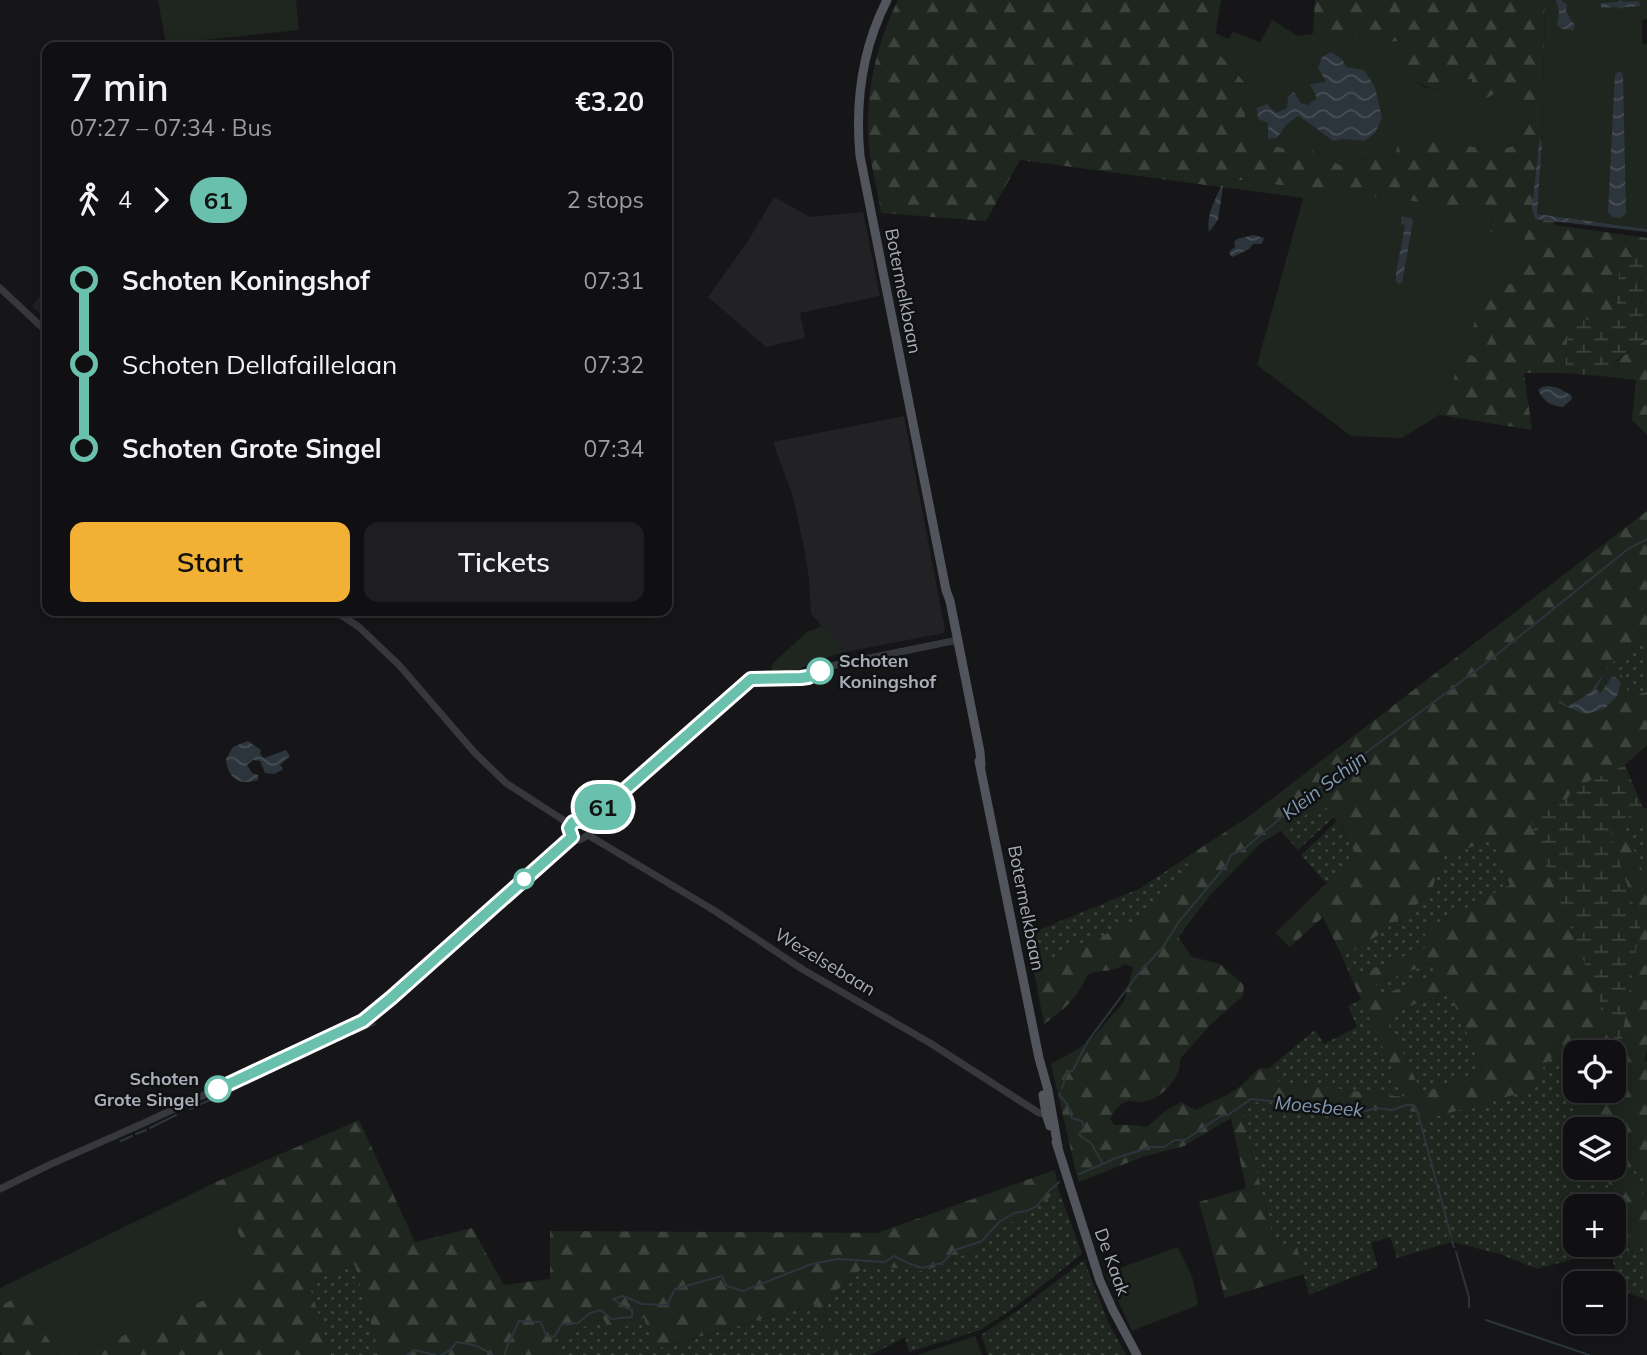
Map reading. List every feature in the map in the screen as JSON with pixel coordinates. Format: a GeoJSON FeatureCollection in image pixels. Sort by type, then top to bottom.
{"type":"FeatureCollection","features":[{"type":"Feature","properties":{"kind":"main road","name":"Botermelkbaan"},"geometry":{"type":"LineString","coordinates":[[887,0],[870,41],[861,81],[858,115],[860,156],[978,741],[1039,1058],[1046,1114],[1067,1175]]}},
{"type":"Feature","properties":{"kind":"main road","name":"Botermelkbaan"},"geometry":{"type":"LineString","coordinates":[[1039,1058],[1049,1094],[1058,1146]]}},
{"type":"Feature","properties":{"kind":"main road","name":"De Kaak"},"geometry":{"type":"LineString","coordinates":[[1067,1175],[1100,1281],[1112,1310],[1137,1355]]}},
{"type":"Feature","properties":{"kind":"street"},"geometry":{"type":"LineString","coordinates":[[0,288],[42,327]]}},
{"type":"Feature","properties":{"kind":"street"},"geometry":{"type":"LineString","coordinates":[[342,616],[359,627],[399,665],[475,753],[506,783],[571,825]]}},
{"type":"Feature","properties":{"kind":"street"},"geometry":{"type":"LineString","coordinates":[[587,823],[751,679],[808,677],[835,665],[956,640]]}},
{"type":"Feature","properties":{"kind":"street"},"geometry":{"type":"LineString","coordinates":[[578,820],[587,823],[590,830],[585,839],[572,837],[569,831],[571,825],[578,820]]}},
{"type":"Feature","properties":{"kind":"street","name":"Wezelsebaan"},"geometry":{"type":"LineString","coordinates":[[588,835],[715,911],[802,969],[930,1043],[1020,1102],[1046,1114]]}},
{"type":"Feature","properties":{"kind":"street"},"geometry":{"type":"LineString","coordinates":[[0,1189],[363,1021],[572,837]]}},
{"type":"Feature","properties":{"kind":"shaded area"},"geometry":{"type":"Polygon","coordinates":[[[774,197],[810,217],[863,212],[880,296],[800,313],[805,338],[766,347],[708,297],[748,241],[774,197]]]}},
{"type":"Feature","properties":{"kind":"shaded area"},"geometry":{"type":"Polygon","coordinates":[[[42,293],[42,315],[32,306],[42,293]]]}},
{"type":"Feature","properties":{"kind":"shaded area"},"geometry":{"type":"Polygon","coordinates":[[[904,416],[944,633],[845,652],[811,614],[809,579],[793,497],[773,442],[904,416]]]}},
{"type":"Feature","properties":{"kind":"green space"},"geometry":{"type":"Polygon","coordinates":[[[158,0],[296,0],[299,30],[166,42],[158,0]]]}},
{"type":"Feature","properties":{"kind":"green space"},"geometry":{"type":"Polygon","coordinates":[[[898,0],[1221,0],[1213,47],[1246,84],[1245,142],[1249,134],[1262,143],[1303,146],[1340,165],[1359,160],[1395,157],[1399,132],[1468,146],[1500,149],[1495,94],[1473,105],[1470,94],[1472,80],[1457,80],[1442,91],[1421,84],[1402,73],[1413,39],[1391,42],[1313,34],[1315,0],[1545,0],[1542,137],[1540,136],[1535,219],[1555,221],[1554,225],[1647,238],[1647,259],[1620,257],[1617,320],[1569,320],[1565,373],[1524,373],[1532,430],[1439,415],[1464,352],[1490,336],[1473,328],[1483,281],[1518,284],[1489,231],[1495,212],[1231,179],[1228,188],[1020,160],[986,221],[881,213],[870,154],[868,114],[877,55],[898,0]]]}},
{"type":"Feature","properties":{"kind":"green space"},"geometry":{"type":"Polygon","coordinates":[[[1545,0],[1647,0],[1647,19],[1642,20],[1642,44],[1647,44],[1647,229],[1537,214],[1542,144],[1545,0]]]}},
{"type":"Feature","properties":{"kind":"green space"},"geometry":{"type":"Polygon","coordinates":[[[1272,20],[1298,36],[1313,34],[1391,42],[1413,39],[1414,49],[1402,73],[1424,87],[1442,91],[1457,80],[1472,79],[1470,94],[1474,104],[1515,88],[1523,109],[1522,137],[1519,143],[1513,146],[1490,148],[1400,133],[1395,157],[1359,160],[1340,165],[1303,146],[1290,150],[1262,143],[1249,134],[1244,144],[1246,84],[1213,47],[1215,33],[1228,39],[1233,32],[1260,42],[1272,20]]]}},
{"type":"Feature","properties":{"kind":"green space"},"geometry":{"type":"Polygon","coordinates":[[[1231,179],[1495,211],[1489,231],[1525,239],[1518,284],[1483,281],[1473,328],[1491,336],[1479,359],[1464,352],[1439,415],[1402,438],[1351,436],[1257,365],[1303,198],[1228,188],[1231,179]]]}},
{"type":"Feature","properties":{"kind":"green space"},"geometry":{"type":"Polygon","coordinates":[[[1620,257],[1647,259],[1647,339],[1614,362],[1612,377],[1565,373],[1569,320],[1616,319],[1620,257]]]}},
{"type":"Feature","properties":{"kind":"green space"},"geometry":{"type":"Polygon","coordinates":[[[1647,339],[1647,435],[1632,420],[1636,380],[1612,377],[1614,363],[1647,339]]]}},
{"type":"Feature","properties":{"kind":"green space"},"geometry":{"type":"Polygon","coordinates":[[[1647,511],[1647,635],[1606,668],[1619,669],[1630,696],[1647,692],[1647,745],[1625,765],[1574,788],[1567,799],[1528,813],[1640,926],[1609,828],[1643,808],[1645,819],[1625,828],[1647,882],[1647,1050],[1644,1061],[1647,1061],[1647,1165],[1633,1171],[1647,1206],[1647,1239],[1634,1244],[1626,1225],[1626,1194],[1613,1194],[1607,1180],[1626,1180],[1626,1117],[1582,1117],[1576,1103],[1626,1103],[1626,1040],[1563,1040],[1563,1072],[1555,1053],[1524,1092],[1420,1121],[1418,1112],[1267,1102],[1256,1102],[1242,1111],[1276,1249],[1295,1240],[1304,1274],[1225,1298],[1199,1202],[1246,1188],[1231,1118],[1184,1146],[1142,1157],[1079,1182],[1051,1064],[1078,1049],[1094,1036],[1124,1002],[1133,967],[1124,964],[1115,969],[1087,975],[1070,1002],[1044,1024],[1033,966],[1147,916],[1192,869],[1184,859],[1248,817],[1647,511]],[[1323,804],[1260,844],[1212,893],[1178,937],[1192,957],[1220,964],[1244,985],[1243,996],[1211,1024],[1180,1059],[1174,1080],[1162,1093],[1142,1102],[1123,1103],[1110,1119],[1114,1125],[1147,1127],[1181,1102],[1195,1110],[1229,1094],[1259,1068],[1276,1069],[1278,1082],[1405,1097],[1351,977],[1430,946],[1423,930],[1510,885],[1492,840],[1442,857],[1431,893],[1377,936],[1342,956],[1323,917],[1290,947],[1275,933],[1331,879],[1359,860],[1341,827],[1323,804]],[[1436,961],[1374,985],[1378,997],[1441,972],[1436,961]],[[1449,992],[1385,1015],[1422,1093],[1483,1070],[1449,992]]]}},
{"type":"Feature","properties":{"kind":"green space"},"geometry":{"type":"Polygon","coordinates":[[[822,626],[845,652],[797,670],[771,670],[773,663],[807,632],[822,626]]]}},
{"type":"Feature","properties":{"kind":"green space"},"geometry":{"type":"Polygon","coordinates":[[[1647,635],[1647,692],[1630,696],[1605,668],[1647,635]]]}},
{"type":"Feature","properties":{"kind":"green space"},"geometry":{"type":"Polygon","coordinates":[[[1625,765],[1643,808],[1609,828],[1640,926],[1622,1040],[1616,1040],[1546,867],[1528,813],[1567,799],[1574,788],[1625,765]]]}},
{"type":"Feature","properties":{"kind":"green space"},"geometry":{"type":"Polygon","coordinates":[[[1323,803],[1334,817],[1298,850],[1281,831],[1323,803]]]}},
{"type":"Feature","properties":{"kind":"green space"},"geometry":{"type":"Polygon","coordinates":[[[1643,808],[1647,808],[1647,882],[1625,828],[1645,819],[1643,808]]]}},
{"type":"Feature","properties":{"kind":"green space"},"geometry":{"type":"Polygon","coordinates":[[[1337,821],[1359,860],[1326,883],[1301,855],[1337,821]]]}},
{"type":"Feature","properties":{"kind":"green space"},"geometry":{"type":"Polygon","coordinates":[[[1492,839],[1510,885],[1424,930],[1431,946],[1351,977],[1342,956],[1377,936],[1431,893],[1442,857],[1492,839]]]}},
{"type":"Feature","properties":{"kind":"green space"},"geometry":{"type":"Polygon","coordinates":[[[1184,859],[1192,869],[1147,916],[1033,966],[1027,935],[1141,888],[1184,859]]]}},
{"type":"Feature","properties":{"kind":"green space"},"geometry":{"type":"Polygon","coordinates":[[[1437,961],[1442,972],[1378,997],[1374,985],[1437,961]]]}},
{"type":"Feature","properties":{"kind":"green space"},"geometry":{"type":"Polygon","coordinates":[[[1450,992],[1483,1071],[1422,1093],[1385,1015],[1450,992]]]}},
{"type":"Feature","properties":{"kind":"green space"},"geometry":{"type":"Polygon","coordinates":[[[1362,999],[1406,1097],[1277,1082],[1276,1069],[1268,1069],[1315,1030],[1324,1044],[1357,1027],[1348,1006],[1362,999]]]}},
{"type":"Feature","properties":{"kind":"green space"},"geometry":{"type":"Polygon","coordinates":[[[1555,1052],[1563,1071],[1563,1103],[1576,1103],[1582,1117],[1563,1117],[1563,1180],[1607,1180],[1613,1194],[1563,1194],[1563,1257],[1581,1257],[1537,1269],[1500,1254],[1452,1242],[1397,1258],[1390,1237],[1371,1243],[1378,1267],[1309,1295],[1295,1241],[1276,1249],[1242,1111],[1256,1102],[1267,1102],[1418,1112],[1421,1121],[1555,1052]]]}},
{"type":"Feature","properties":{"kind":"green space"},"geometry":{"type":"Polygon","coordinates":[[[359,1120],[415,1242],[472,1228],[504,1285],[550,1279],[550,1231],[877,1233],[1055,1170],[1059,1191],[1001,1229],[981,1248],[925,1271],[866,1265],[823,1302],[839,1355],[832,1355],[816,1304],[655,1349],[644,1318],[611,1333],[603,1318],[551,1341],[558,1355],[372,1355],[379,1352],[355,1265],[308,1281],[331,1355],[78,1355],[259,1276],[214,1183],[359,1120]]]}},
{"type":"Feature","properties":{"kind":"green space"},"geometry":{"type":"Polygon","coordinates":[[[1647,1165],[1647,1206],[1633,1171],[1647,1165]]]}},
{"type":"Feature","properties":{"kind":"green space"},"geometry":{"type":"Polygon","coordinates":[[[214,1183],[259,1276],[78,1355],[58,1355],[21,1295],[0,1306],[0,1288],[214,1183]]]}},
{"type":"Feature","properties":{"kind":"green space"},"geometry":{"type":"Polygon","coordinates":[[[1059,1191],[1082,1254],[1014,1308],[980,1330],[909,1352],[905,1337],[871,1355],[839,1355],[823,1302],[866,1265],[925,1271],[981,1248],[1001,1229],[1059,1191]]]}},
{"type":"Feature","properties":{"kind":"green space"},"geometry":{"type":"Polygon","coordinates":[[[1626,1225],[1634,1244],[1647,1239],[1647,1300],[1626,1292],[1626,1271],[1615,1271],[1612,1257],[1626,1257],[1626,1225]]]}},
{"type":"Feature","properties":{"kind":"green space"},"geometry":{"type":"Polygon","coordinates":[[[1178,1247],[1193,1279],[1198,1305],[1132,1331],[1106,1273],[1178,1247]]]}},
{"type":"Feature","properties":{"kind":"green space"},"geometry":{"type":"Polygon","coordinates":[[[1084,1260],[1108,1322],[1126,1355],[988,1355],[981,1335],[1084,1260]]]}},
{"type":"Feature","properties":{"kind":"green space"},"geometry":{"type":"Polygon","coordinates":[[[355,1265],[379,1352],[372,1355],[331,1355],[308,1281],[355,1265]]]}},
{"type":"Feature","properties":{"kind":"green space"},"geometry":{"type":"Polygon","coordinates":[[[21,1294],[58,1355],[2,1355],[0,1306],[21,1294]]]}},
{"type":"Feature","properties":{"kind":"green space"},"geometry":{"type":"Polygon","coordinates":[[[816,1304],[832,1355],[558,1355],[550,1341],[603,1318],[644,1318],[656,1349],[816,1304]]]}},
{"type":"Feature","properties":{"kind":"green space"},"geometry":{"type":"Polygon","coordinates":[[[975,1336],[982,1355],[917,1355],[975,1336]]]}},
{"type":"Feature","properties":{"kind":"water"},"geometry":{"type":"Polygon","coordinates":[[[1556,0],[1567,5],[1566,11],[1575,25],[1573,30],[1557,26],[1559,12],[1556,0]]]}},
{"type":"Feature","properties":{"kind":"water"},"geometry":{"type":"Polygon","coordinates":[[[1639,1],[1640,6],[1601,8],[1601,3],[1639,1]]]}},
{"type":"Feature","properties":{"kind":"water"},"geometry":{"type":"Polygon","coordinates":[[[1331,52],[1342,59],[1346,67],[1364,70],[1375,87],[1382,118],[1375,133],[1364,141],[1333,141],[1298,116],[1286,125],[1277,138],[1268,139],[1268,123],[1258,119],[1257,108],[1267,104],[1276,113],[1287,108],[1288,97],[1294,92],[1301,103],[1308,105],[1317,98],[1310,84],[1326,82],[1318,68],[1322,57],[1331,52]]]}},
{"type":"Feature","properties":{"kind":"water"},"geometry":{"type":"Polygon","coordinates":[[[1620,71],[1623,74],[1626,214],[1620,218],[1612,217],[1608,212],[1615,74],[1620,71]]]}},
{"type":"Feature","properties":{"kind":"water"},"geometry":{"type":"Polygon","coordinates":[[[1540,135],[1542,144],[1537,214],[1647,229],[1647,232],[1535,219],[1532,208],[1540,135]]]}},
{"type":"Feature","properties":{"kind":"water"},"geometry":{"type":"Polygon","coordinates":[[[1221,186],[1218,220],[1209,232],[1210,214],[1221,186]]]}},
{"type":"Feature","properties":{"kind":"water"},"geometry":{"type":"Polygon","coordinates":[[[1402,217],[1411,218],[1413,221],[1402,283],[1398,284],[1396,274],[1405,225],[1401,224],[1402,217]]]}},
{"type":"Feature","properties":{"kind":"water"},"geometry":{"type":"Polygon","coordinates":[[[1254,235],[1264,238],[1262,244],[1253,244],[1249,249],[1231,256],[1229,253],[1235,247],[1234,242],[1237,239],[1254,235]]]}},
{"type":"Feature","properties":{"kind":"water"},"geometry":{"type":"Polygon","coordinates":[[[1548,386],[1571,395],[1572,399],[1563,407],[1551,404],[1538,390],[1548,386]]]}},
{"type":"Feature","properties":{"kind":"water"},"geometry":{"type":"Polygon","coordinates":[[[1604,674],[1596,689],[1600,693],[1611,677],[1621,682],[1617,696],[1605,708],[1585,714],[1558,703],[1560,700],[1568,706],[1582,698],[1604,674]]]}},
{"type":"Feature","properties":{"kind":"water"},"geometry":{"type":"Polygon","coordinates":[[[248,741],[261,750],[260,754],[264,758],[286,750],[290,756],[280,765],[282,770],[274,774],[265,773],[260,761],[253,760],[247,765],[252,773],[258,775],[258,780],[246,782],[232,776],[226,759],[233,747],[248,741]]]}},
{"type":"Feature","properties":{"kind":"waterway","name":"Klein Schijn"},"geometry":{"type":"LineString","coordinates":[[1062,1088],[1067,1073],[1073,1070],[1088,1041],[1227,864],[1231,855],[1245,848],[1296,805],[1490,660],[1628,549],[1647,539]]}},
{"type":"Feature","properties":{"kind":"waterway"},"geometry":{"type":"LineString","coordinates":[[353,1034],[375,1024]]}},
{"type":"Feature","properties":{"kind":"waterway"},"geometry":{"type":"LineString","coordinates":[[339,1040],[346,1037]]}},
{"type":"Feature","properties":{"kind":"waterway"},"geometry":{"type":"LineString","coordinates":[[317,1050],[335,1042]]}},
{"type":"Feature","properties":{"kind":"waterway"},"geometry":{"type":"LineString","coordinates":[[296,1061],[312,1053]]}},
{"type":"Feature","properties":{"kind":"waterway"},"geometry":{"type":"LineString","coordinates":[[247,1084],[277,1069]]}},
{"type":"Feature","properties":{"kind":"waterway"},"geometry":{"type":"LineString","coordinates":[[222,1095],[239,1087]]}},
{"type":"Feature","properties":{"kind":"waterway","name":"Klein Schijn"},"geometry":{"type":"LineString","coordinates":[[1060,1093],[1072,1118],[1082,1121],[1084,1127],[1079,1135],[1091,1143],[1103,1164],[1079,1174]]}},
{"type":"Feature","properties":{"kind":"waterway"},"geometry":{"type":"LineString","coordinates":[[190,1109],[212,1099]]}},
{"type":"Feature","properties":{"kind":"waterway","name":"Moesbeek"},"geometry":{"type":"LineString","coordinates":[[1103,1164],[1151,1147],[1164,1147],[1175,1140],[1185,1140],[1251,1099],[1333,1108],[1355,1107],[1366,1111],[1376,1108],[1393,1110],[1413,1105],[1418,1114],[1451,1236]]}},
{"type":"Feature","properties":{"kind":"waterway"},"geometry":{"type":"LineString","coordinates":[[150,1128],[176,1115]]}},
{"type":"Feature","properties":{"kind":"waterway"},"geometry":{"type":"LineString","coordinates":[[136,1134],[146,1130]]}},
{"type":"Feature","properties":{"kind":"waterway"},"geometry":{"type":"LineString","coordinates":[[121,1141],[132,1136]]}},
{"type":"Feature","properties":{"kind":"waterway","name":"Klein Schijn"},"geometry":{"type":"LineString","coordinates":[[505,1355],[519,1321],[541,1322],[546,1335],[554,1337],[562,1324],[578,1323],[590,1313],[601,1310],[611,1319],[632,1317],[632,1310],[613,1299],[623,1296],[642,1304],[667,1305],[675,1289],[722,1276],[727,1286],[743,1291],[812,1264],[838,1259],[885,1262],[894,1256],[922,1268],[942,1263],[955,1250],[982,1241],[999,1222],[1014,1213],[1037,1206],[1059,1182]]}},
{"type":"Feature","properties":{"kind":"waterway","name":"Moesbeek"},"geometry":{"type":"LineString","coordinates":[[1452,1242],[1454,1247]]}},
{"type":"Feature","properties":{"kind":"waterway","name":"Moesbeek"},"geometry":{"type":"LineString","coordinates":[[1456,1252],[1469,1297],[1469,1307]]}},
{"type":"Feature","properties":{"kind":"waterway","name":"Moesbeek"},"geometry":{"type":"LineString","coordinates":[[1486,1320],[1589,1355]]}},
{"type":"Feature","properties":{"kind":"waterway","name":"Klein Schijn"},"geometry":{"type":"LineString","coordinates":[[441,1355],[457,1342],[476,1346],[492,1355]]}},
{"type":"Feature","properties":{"kind":"waterway","name":"Klein Schijn"},"geometry":{"type":"LineString","coordinates":[[407,1355],[414,1350],[436,1355]]}},
{"type":"Feature","properties":{"kind":"bus line","name":"61"},"geometry":{"type":"LineString","coordinates":[[218,1089],[363,1021],[572,837],[569,828],[573,822],[581,820],[587,823],[751,679],[801,678],[820,671]]}},
{"type":"Feature","properties":{"kind":"place","name":"Schoten Koningshof"},"geometry":{"type":"Point","coordinates":[820,671]}},
{"type":"Feature","properties":{"kind":"place","name":"Schoten Grote Singel"},"geometry":{"type":"Point","coordinates":[218,1089]}}]}
